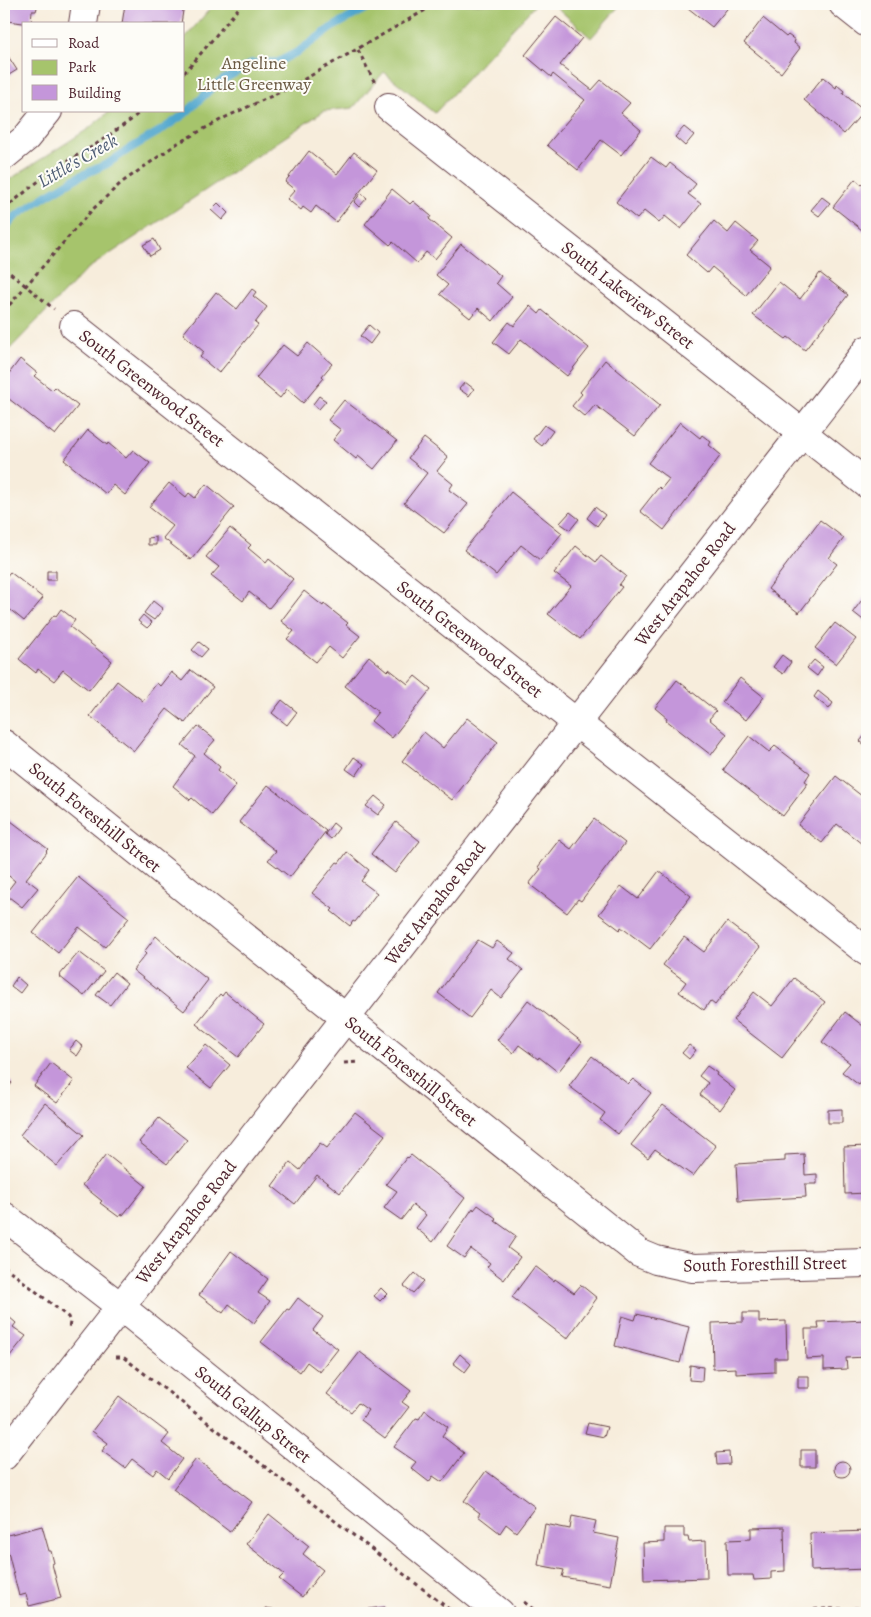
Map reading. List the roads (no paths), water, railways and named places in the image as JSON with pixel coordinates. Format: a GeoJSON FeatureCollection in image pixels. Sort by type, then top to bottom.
{"type":"FeatureCollection","features":[{"type":"Feature","properties":{"kind":"street"},"geometry":{"type":"LineString","coordinates":[[83,22],[86,4]]}},
{"type":"Feature","properties":{"kind":"street"},"geometry":{"type":"LineString","coordinates":[[843,4],[867,23]]}},
{"type":"Feature","properties":{"kind":"street","name":"South Lakeview Street"},"geometry":{"type":"LineString","coordinates":[[389,107],[867,484]]}},
{"type":"Feature","properties":{"kind":"street"},"geometry":{"type":"LineString","coordinates":[[4,156],[26,138],[47,112]]}},
{"type":"Feature","properties":{"kind":"street","name":"South Greenwood Street"},"geometry":{"type":"LineString","coordinates":[[74,326],[867,952]]}},
{"type":"Feature","properties":{"kind":"street","name":"West Arapahoe Road"},"geometry":{"type":"LineString","coordinates":[[4,1456],[867,350]]}},
{"type":"Feature","properties":{"kind":"street","name":"South Foresthill Street"},"geometry":{"type":"LineString","coordinates":[[4,744],[639,1253],[656,1260],[693,1268],[867,1263]]}},
{"type":"Feature","properties":{"kind":"street","name":"South Gallup Street"},"geometry":{"type":"LineString","coordinates":[[4,1216],[509,1605]]}},
{"type":"Feature","properties":{"kind":"waterway","name":"Little's Creek"},"geometry":{"type":"LineString","coordinates":[[4,229],[16,216],[46,196],[80,176],[107,164],[185,114],[216,84],[252,63],[278,62],[299,51],[331,28],[375,4]]}},
{"type":"Feature","properties":{"kind":"park label","name":"Angeline Little Greenway"},"geometry":{"type":"Point","coordinates":[254,73]}}]}
